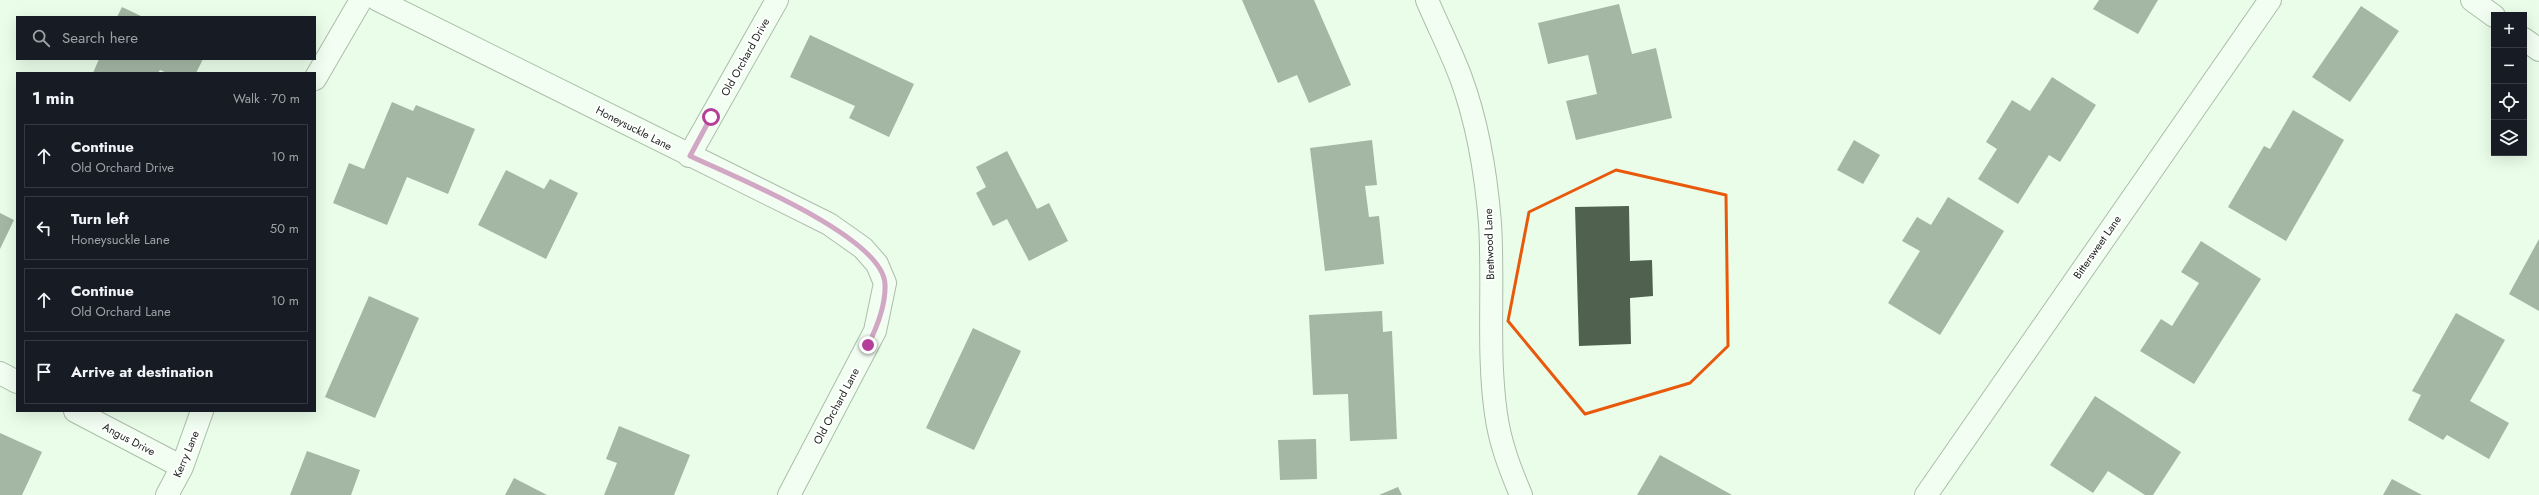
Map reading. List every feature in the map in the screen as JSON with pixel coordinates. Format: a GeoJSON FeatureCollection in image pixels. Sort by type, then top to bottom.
{"type":"FeatureCollection","features":[{"type":"Feature","properties":{"kind":"street"},"geometry":{"type":"LineString","coordinates":[[316,77],[361,0]]}},
{"type":"Feature","properties":{"kind":"street","name":"Honeysuckle Lane"},"geometry":{"type":"LineString","coordinates":[[378,0],[829,224],[863,248],[877,264],[885,283],[880,316]]}},
{"type":"Feature","properties":{"kind":"street","name":"Old Orchard Drive"},"geometry":{"type":"LineString","coordinates":[[690,156],[777,0]]}},
{"type":"Feature","properties":{"kind":"street","name":"Brettwood Lane"},"geometry":{"type":"LineString","coordinates":[[1427,0],[1461,78],[1475,125],[1485,174],[1490,224],[1492,369],[1496,415],[1506,459],[1521,495]]}},
{"type":"Feature","properties":{"kind":"street","name":"Bittersweet Lane"},"geometry":{"type":"LineString","coordinates":[[1926,495],[2270,0]]}},
{"type":"Feature","properties":{"kind":"street"},"geometry":{"type":"LineString","coordinates":[[2472,0],[2491,14]]}},
{"type":"Feature","properties":{"kind":"street"},"geometry":{"type":"LineString","coordinates":[[2527,40],[2539,50]]}},
{"type":"Feature","properties":{"kind":"street","name":"Old Orchard Lane"},"geometry":{"type":"LineString","coordinates":[[789,495],[875,331],[880,316]]}},
{"type":"Feature","properties":{"kind":"street"},"geometry":{"type":"LineString","coordinates":[[0,373],[16,381]]}},
{"type":"Feature","properties":{"kind":"street","name":"Angus Drive"},"geometry":{"type":"LineString","coordinates":[[77,412],[182,467]]}},
{"type":"Feature","properties":{"kind":"street","name":"Kerry Lane"},"geometry":{"type":"LineString","coordinates":[[167,495],[182,467],[202,412]]}},
{"type":"Feature","properties":{"kind":"highlighted area"},"geometry":{"type":"Polygon","coordinates":[[[1616,170],[1726,195],[1728,346],[1690,383],[1585,414],[1508,321],[1529,212],[1616,170]]]}},
{"type":"Feature","properties":{"kind":"building"},"geometry":{"type":"Polygon","coordinates":[[[1242,0],[1314,0],[1351,85],[1309,103],[1297,75],[1278,83],[1242,0]]]}},
{"type":"Feature","properties":{"kind":"building"},"geometry":{"type":"Polygon","coordinates":[[[2099,0],[2158,0],[2138,34],[2093,9],[2099,0]]]}},
{"type":"Feature","properties":{"kind":"building"},"geometry":{"type":"Polygon","coordinates":[[[1619,4],[1632,54],[1656,48],[1672,118],[1576,140],[1566,101],[1597,94],[1588,55],[1548,64],[1538,23],[1619,4]]]}},
{"type":"Feature","properties":{"kind":"building"},"geometry":{"type":"Polygon","coordinates":[[[2361,6],[2399,31],[2350,102],[2312,77],[2361,6]]]}},
{"type":"Feature","properties":{"kind":"building"},"geometry":{"type":"Polygon","coordinates":[[[122,7],[141,16],[118,16],[122,7]]]}},
{"type":"Feature","properties":{"kind":"building"},"geometry":{"type":"Polygon","coordinates":[[[810,35],[914,84],[889,137],[849,118],[855,106],[790,77],[810,35]]]}},
{"type":"Feature","properties":{"kind":"building"},"geometry":{"type":"Polygon","coordinates":[[[99,60],[202,60],[196,72],[165,72],[160,70],[159,72],[93,72],[99,60]]]}},
{"type":"Feature","properties":{"kind":"building"},"geometry":{"type":"Polygon","coordinates":[[[2052,77],[2096,105],[2060,162],[2049,155],[2018,204],[1978,179],[1997,149],[1986,142],[2012,100],[2030,111],[2052,77]]]}},
{"type":"Feature","properties":{"kind":"building"},"geometry":{"type":"Polygon","coordinates":[[[392,102],[413,111],[416,105],[475,129],[448,194],[407,177],[387,225],[333,203],[349,163],[364,169],[392,102]]]}},
{"type":"Feature","properties":{"kind":"building"},"geometry":{"type":"Polygon","coordinates":[[[2293,110],[2344,140],[2286,241],[2228,207],[2264,146],[2270,149],[2293,110]]]}},
{"type":"Feature","properties":{"kind":"building"},"geometry":{"type":"Polygon","coordinates":[[[1372,140],[1377,185],[1365,186],[1369,217],[1379,216],[1384,264],[1325,271],[1310,148],[1372,140]]]}},
{"type":"Feature","properties":{"kind":"building"},"geometry":{"type":"Polygon","coordinates":[[[1854,140],[1880,155],[1863,184],[1837,170],[1854,140]]]}},
{"type":"Feature","properties":{"kind":"building"},"geometry":{"type":"Polygon","coordinates":[[[1007,151],[1037,209],[1049,203],[1068,241],[1029,261],[1007,219],[993,226],[976,193],[986,187],[976,167],[1007,151]]]}},
{"type":"Feature","properties":{"kind":"building"},"geometry":{"type":"Polygon","coordinates":[[[506,170],[544,189],[550,179],[578,193],[546,259],[478,225],[506,170]]]}},
{"type":"Feature","properties":{"kind":"building"},"geometry":{"type":"Polygon","coordinates":[[[1948,197],[2004,231],[1940,335],[1888,303],[1920,251],[1902,241],[1917,217],[1931,225],[1948,197]]]}},
{"type":"Feature","properties":{"kind":"building"},"geometry":{"type":"Polygon","coordinates":[[[1629,206],[1630,261],[1652,260],[1653,296],[1630,298],[1631,344],[1579,346],[1575,207],[1629,206]]]}},
{"type":"Feature","properties":{"kind":"building"},"geometry":{"type":"Polygon","coordinates":[[[0,213],[14,220],[0,249],[0,213]]]}},
{"type":"Feature","properties":{"kind":"building"},"geometry":{"type":"Polygon","coordinates":[[[2539,239],[2539,311],[2509,294],[2539,239]]]}},
{"type":"Feature","properties":{"kind":"building"},"geometry":{"type":"Polygon","coordinates":[[[2201,241],[2261,279],[2194,384],[2140,351],[2161,319],[2172,326],[2199,283],[2181,272],[2201,241]]]}},
{"type":"Feature","properties":{"kind":"building"},"geometry":{"type":"Polygon","coordinates":[[[369,296],[419,318],[375,418],[325,397],[369,296]]]}},
{"type":"Feature","properties":{"kind":"building"},"geometry":{"type":"Polygon","coordinates":[[[1382,311],[1383,332],[1392,331],[1397,439],[1350,441],[1348,394],[1313,395],[1309,315],[1382,311]]]}},
{"type":"Feature","properties":{"kind":"building"},"geometry":{"type":"Polygon","coordinates":[[[2456,313],[2505,340],[2470,401],[2509,423],[2489,459],[2447,435],[2443,440],[2408,420],[2421,395],[2412,391],[2456,313]]]}},
{"type":"Feature","properties":{"kind":"building"},"geometry":{"type":"Polygon","coordinates":[[[973,328],[1021,351],[974,450],[926,428],[973,328]]]}},
{"type":"Feature","properties":{"kind":"building"},"geometry":{"type":"Polygon","coordinates":[[[2095,396],[2181,452],[2153,495],[2145,495],[2108,471],[2093,493],[2050,465],[2095,396]]]}},
{"type":"Feature","properties":{"kind":"building"},"geometry":{"type":"Polygon","coordinates":[[[619,426],[690,455],[674,495],[604,495],[617,463],[606,459],[619,426]]]}},
{"type":"Feature","properties":{"kind":"building"},"geometry":{"type":"Polygon","coordinates":[[[0,433],[42,452],[22,495],[0,495],[0,433]]]}},
{"type":"Feature","properties":{"kind":"building"},"geometry":{"type":"Polygon","coordinates":[[[1316,439],[1317,479],[1280,480],[1278,440],[1316,439]]]}},
{"type":"Feature","properties":{"kind":"building"},"geometry":{"type":"Polygon","coordinates":[[[307,451],[360,470],[351,495],[290,495],[307,451]]]}},
{"type":"Feature","properties":{"kind":"building"},"geometry":{"type":"Polygon","coordinates":[[[1660,455],[1732,495],[1637,495],[1660,455]]]}},
{"type":"Feature","properties":{"kind":"building"},"geometry":{"type":"Polygon","coordinates":[[[514,478],[547,495],[505,495],[514,478]]]}},
{"type":"Feature","properties":{"kind":"building"},"geometry":{"type":"Polygon","coordinates":[[[2392,479],[2422,495],[2383,495],[2392,479]]]}},
{"type":"Feature","properties":{"kind":"building"},"geometry":{"type":"Polygon","coordinates":[[[1398,487],[1402,495],[1379,495],[1398,487]]]}},
{"type":"Feature","properties":{"kind":"route"},"geometry":{"type":"LineString","coordinates":[[711,117],[690,156],[829,224],[863,248],[877,264],[885,283],[880,316],[868,345]]}}]}
